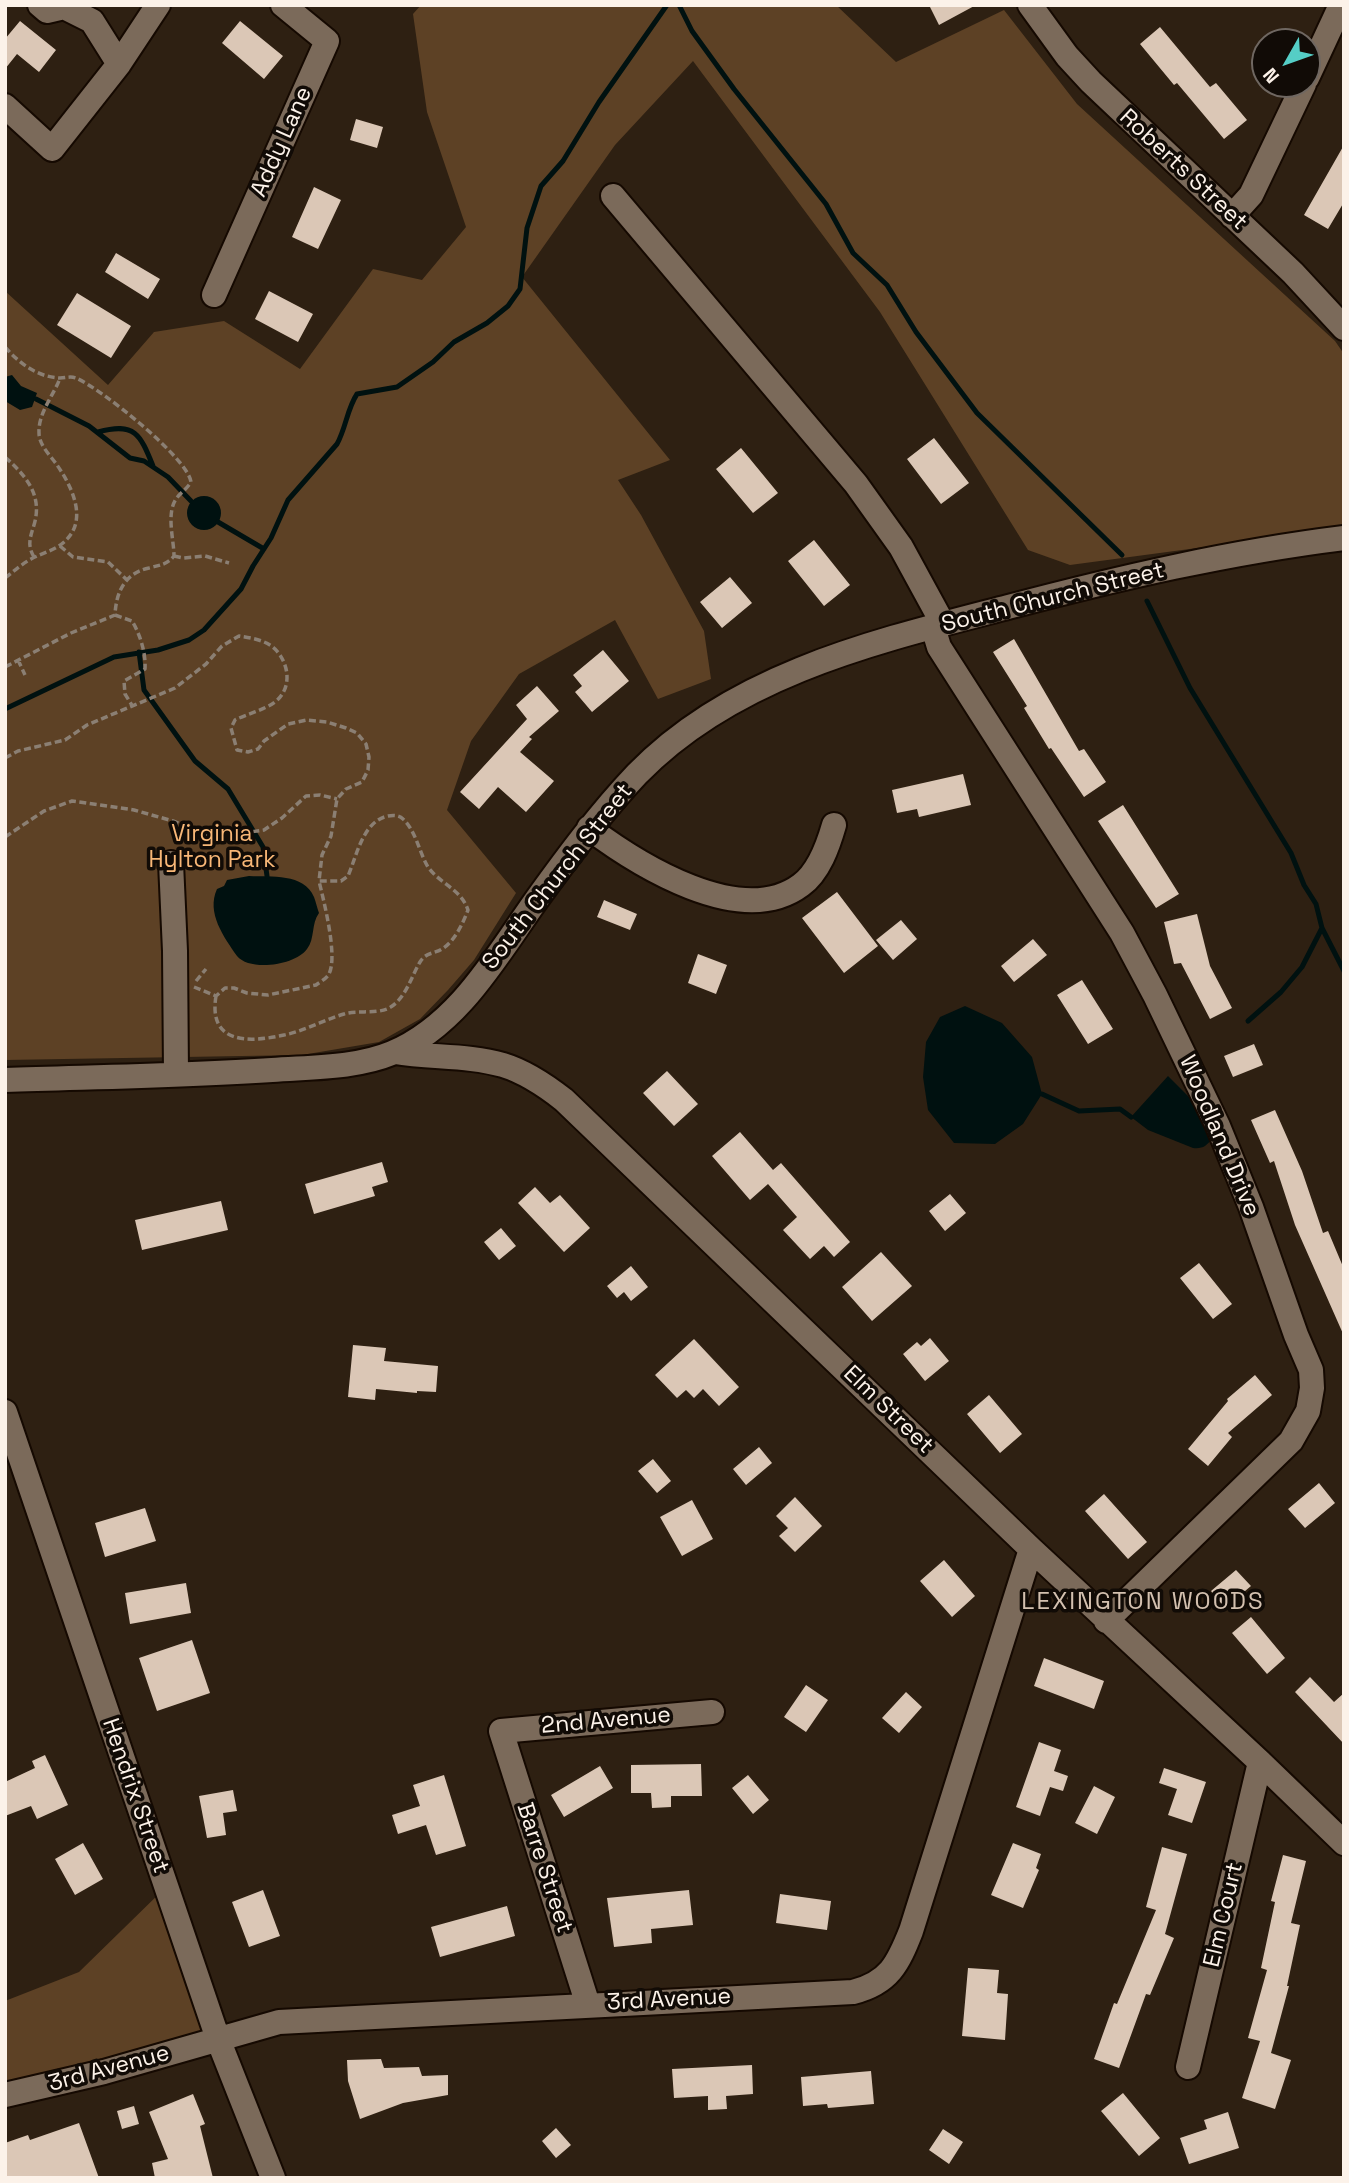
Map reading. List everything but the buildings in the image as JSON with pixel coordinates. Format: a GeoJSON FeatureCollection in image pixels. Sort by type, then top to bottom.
{"type":"FeatureCollection","features":[{"type":"Feature","properties":{"kind":"street"},"geometry":{"type":"LineString","coordinates":[[40,5],[47,11],[64,7],[92,20],[119,64]]}},
{"type":"Feature","properties":{"kind":"street"},"geometry":{"type":"LineString","coordinates":[[5,106],[51,149],[119,64],[158,5]]}},
{"type":"Feature","properties":{"kind":"street","name":"Addy Lane"},"geometry":{"type":"LineString","coordinates":[[214,295],[327,41],[283,5]]}},
{"type":"Feature","properties":{"kind":"street","name":"Roberts Street"},"geometry":{"type":"LineString","coordinates":[[1030,5],[1066,56],[1091,82],[1293,273],[1344,328]]}},
{"type":"Feature","properties":{"kind":"street"},"geometry":{"type":"LineString","coordinates":[[1321,48],[1341,5]]}},
{"type":"Feature","properties":{"kind":"street"},"geometry":{"type":"LineString","coordinates":[[1232,216],[1251,195],[1297,98]]}},
{"type":"Feature","properties":{"kind":"street","name":"Woodland Drive"},"geometry":{"type":"LineString","coordinates":[[613,196],[856,484],[901,547],[938,625],[939,647],[1122,933],[1155,995],[1218,1126],[1311,1370],[1312,1388],[1308,1410],[1291,1441],[1106,1621]]}},
{"type":"Feature","properties":{"kind":"street","name":"South Church Street"},"geometry":{"type":"LineString","coordinates":[[5,1080],[323,1066],[365,1061],[395,1052],[428,1032],[457,1007],[589,828],[642,769],[701,722],[733,702],[807,666],[938,625],[1066,592],[1266,548],[1344,538]]}},
{"type":"Feature","properties":{"kind":"street"},"geometry":{"type":"LineString","coordinates":[[589,828],[629,858],[682,884],[734,899],[751,900],[769,898],[801,886],[822,858],[835,825]]}},
{"type":"Feature","properties":{"kind":"street"},"geometry":{"type":"LineString","coordinates":[[171,863],[176,1074]]}},
{"type":"Feature","properties":{"kind":"street","name":"Elm Street"},"geometry":{"type":"LineString","coordinates":[[395,1052],[500,1064],[530,1076],[564,1100],[1106,1621],[1261,1762],[1344,1843]]}},
{"type":"Feature","properties":{"kind":"street","name":"Hendrix Street"},"geometry":{"type":"LineString","coordinates":[[5,1412],[218,2039],[273,2178]]}},
{"type":"Feature","properties":{"kind":"street","name":"3rd Avenue"},"geometry":{"type":"LineString","coordinates":[[5,2095],[104,2072],[279,2022],[853,1992],[870,1988],[884,1978],[897,1963],[911,1931],[1031,1549]]}},
{"type":"Feature","properties":{"kind":"street","name":"2nd Avenue"},"geometry":{"type":"LineString","coordinates":[[501,1731],[712,1712]]}},
{"type":"Feature","properties":{"kind":"street","name":"Barre Street"},"geometry":{"type":"LineString","coordinates":[[501,1731],[588,2004]]}},
{"type":"Feature","properties":{"kind":"street","name":"Elm Court"},"geometry":{"type":"LineString","coordinates":[[1188,2067],[1261,1762]]}},
{"type":"Feature","properties":{"kind":"path"},"geometry":{"type":"LineString","coordinates":[[5,346],[26,367],[42,374],[78,379],[134,418],[187,473],[191,482],[176,499],[172,514],[174,556],[168,562],[140,570],[127,580],[117,596],[115,615]]}},
{"type":"Feature","properties":{"kind":"path"},"geometry":{"type":"LineString","coordinates":[[5,578],[34,557],[60,546],[74,531],[78,519],[71,489],[45,450],[39,434],[44,412],[61,378]]}},
{"type":"Feature","properties":{"kind":"path"},"geometry":{"type":"LineString","coordinates":[[5,457],[30,483],[37,500],[37,511],[29,540],[34,557]]}},
{"type":"Feature","properties":{"kind":"path"},"geometry":{"type":"LineString","coordinates":[[60,546],[73,557],[108,562],[127,580]]}},
{"type":"Feature","properties":{"kind":"path"},"geometry":{"type":"LineString","coordinates":[[174,556],[205,556],[229,563]]}},
{"type":"Feature","properties":{"kind":"path"},"geometry":{"type":"LineString","coordinates":[[5,667],[71,632],[115,615],[132,621],[139,631],[146,659],[145,669],[124,681],[125,694],[134,707]]}},
{"type":"Feature","properties":{"kind":"path"},"geometry":{"type":"LineString","coordinates":[[5,758],[18,751],[65,740],[87,725],[175,688],[206,664],[222,646],[239,636],[257,640],[274,647],[284,662],[288,678],[275,702],[235,720],[231,728],[237,750],[248,752],[258,749],[264,741],[288,724],[307,720],[327,722],[357,733],[366,744],[368,769],[362,782],[346,789],[337,799],[331,836],[322,855],[319,881],[333,958],[328,975],[316,985],[268,995],[225,988],[216,996],[214,1011],[215,1020],[221,1030],[233,1037],[250,1039],[285,1035],[351,1012],[386,1009],[399,1000],[421,959],[430,952],[442,949],[460,929],[468,910],[461,896],[437,877],[427,865],[403,818],[396,815],[385,816],[372,823],[348,877],[341,881],[319,881]]}},
{"type":"Feature","properties":{"kind":"path"},"geometry":{"type":"LineString","coordinates":[[18,660],[25,675]]}},
{"type":"Feature","properties":{"kind":"path"},"geometry":{"type":"LineString","coordinates":[[5,837],[44,811],[72,801],[98,803],[147,814],[214,837],[264,830],[306,796],[320,795],[337,799]]}},
{"type":"Feature","properties":{"kind":"path"},"geometry":{"type":"LineString","coordinates":[[175,983],[216,996]]}},
{"type":"Feature","properties":{"kind":"green space","name":"Virginia Hylton Park"},"geometry":{"type":"Polygon","coordinates":[[[421,5],[836,5],[896,62],[1004,10],[1077,104],[1335,341],[1344,354],[1344,525],[1070,565],[1028,550],[880,312],[693,61],[615,145],[522,277],[670,460],[618,480],[641,515],[704,631],[711,679],[658,699],[615,620],[519,674],[471,741],[447,810],[516,893],[474,960],[448,990],[420,1019],[379,1042],[302,1055],[5,1060],[5,291],[108,385],[154,332],[224,321],[300,369],[373,269],[422,280],[466,227],[427,112],[413,14],[421,5]]]}},
{"type":"Feature","properties":{"kind":"green space"},"geometry":{"type":"Polygon","coordinates":[[[166,1887],[218,2039],[5,2095],[5,2001],[79,1972],[166,1887]]]}},
{"type":"Feature","properties":{"kind":"shaded area"},"geometry":{"type":"Polygon","coordinates":[[[12,375],[21,386],[37,393],[32,407],[20,410],[5,401],[5,377],[12,375]]]}},
{"type":"Feature","properties":{"kind":"shaded area"},"geometry":{"type":"Polygon","coordinates":[[[204,496],[216,501],[221,513],[216,525],[204,530],[192,525],[187,513],[192,501],[204,496]]]}},
{"type":"Feature","properties":{"kind":"shaded area"},"geometry":{"type":"Polygon","coordinates":[[[249,876],[286,878],[309,889],[319,913],[309,945],[301,955],[283,962],[262,965],[243,961],[232,949],[215,916],[214,898],[217,889],[224,886],[227,880],[249,876]]]}},
{"type":"Feature","properties":{"kind":"shaded area"},"geometry":{"type":"Polygon","coordinates":[[[965,1006],[1002,1023],[1032,1057],[1042,1094],[1023,1124],[995,1144],[954,1143],[928,1110],[923,1077],[926,1042],[940,1017],[965,1006]]]}},
{"type":"Feature","properties":{"kind":"shaded area"},"geometry":{"type":"Polygon","coordinates":[[[1168,1076],[1192,1100],[1212,1139],[1204,1146],[1193,1148],[1148,1130],[1131,1117],[1168,1076]]]}},
{"type":"Feature","properties":{"kind":"waterway"},"geometry":{"type":"LineString","coordinates":[[5,709],[114,657],[158,650],[189,640],[204,630],[241,589],[271,538],[288,500],[337,444],[357,394],[397,387],[433,362],[454,342],[487,323],[508,306],[520,289],[527,228],[541,186],[563,161],[599,102],[667,5]]}},
{"type":"Feature","properties":{"kind":"waterway"},"geometry":{"type":"LineString","coordinates":[[679,5],[692,31],[734,89],[826,204],[853,253],[887,285],[916,332],[977,413],[1122,555]]}},
{"type":"Feature","properties":{"kind":"waterway"},"geometry":{"type":"LineString","coordinates":[[36,399],[89,426],[130,458],[144,461],[168,477],[191,501]]}},
{"type":"Feature","properties":{"kind":"waterway"},"geometry":{"type":"LineString","coordinates":[[98,432],[120,429],[134,433],[140,439],[153,466]]}},
{"type":"Feature","properties":{"kind":"waterway"},"geometry":{"type":"LineString","coordinates":[[218,522],[264,549]]}},
{"type":"Feature","properties":{"kind":"waterway"},"geometry":{"type":"LineString","coordinates":[[1147,601],[1190,688],[1291,853],[1304,885],[1316,904],[1322,928],[1344,971]]}},
{"type":"Feature","properties":{"kind":"waterway"},"geometry":{"type":"LineString","coordinates":[[139,652],[144,690],[195,761],[228,789],[263,847],[267,876]]}},
{"type":"Feature","properties":{"kind":"waterway"},"geometry":{"type":"LineString","coordinates":[[1248,1021],[1281,992],[1302,967],[1322,928]]}},
{"type":"Feature","properties":{"kind":"waterway"},"geometry":{"type":"LineString","coordinates":[[1042,1094],[1079,1111],[1120,1109],[1131,1117]]}},
{"type":"Feature","properties":{"kind":"district","name":"LEXINGTON WOODS"},"geometry":{"type":"Point","coordinates":[1143,1602]}}]}
